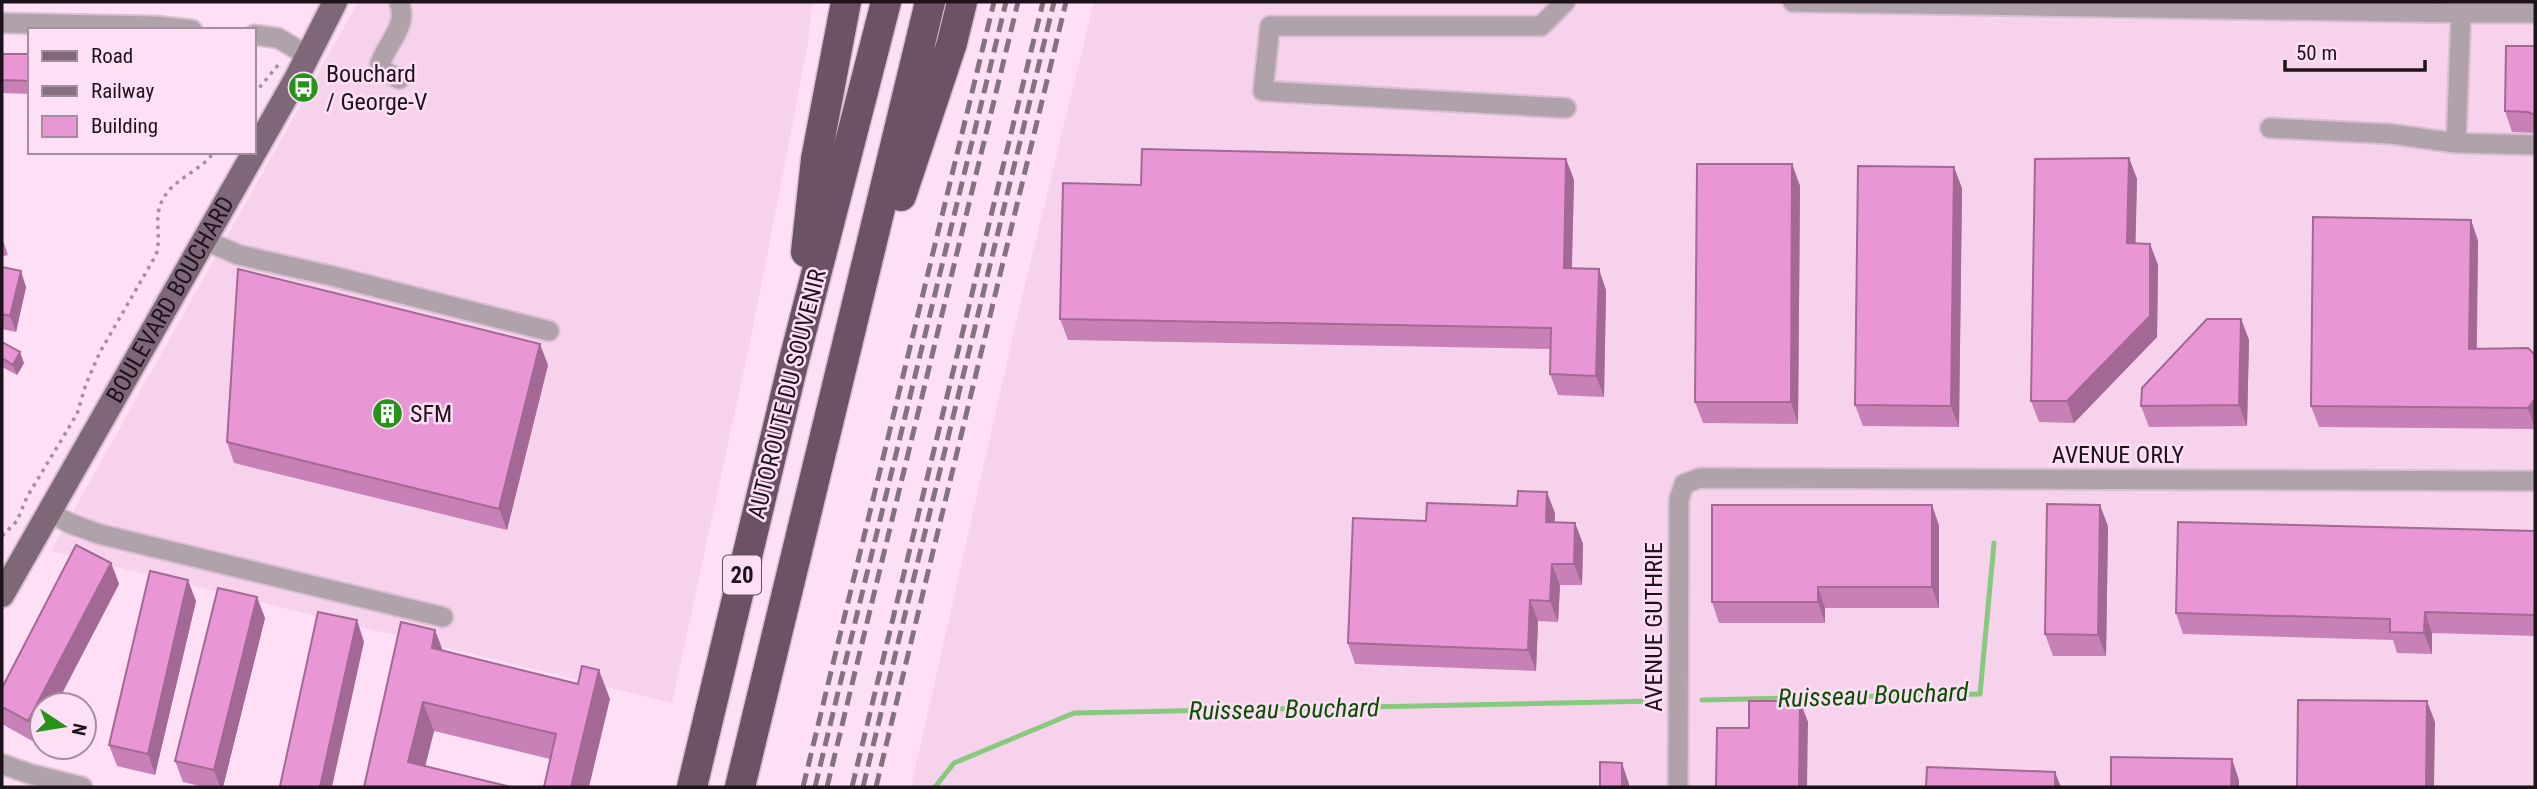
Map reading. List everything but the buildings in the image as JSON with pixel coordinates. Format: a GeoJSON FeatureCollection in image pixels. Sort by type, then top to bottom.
{"type":"FeatureCollection","features":[{"type":"Feature","properties":{"kind":"highway"},"geometry":{"type":"LineString","coordinates":[[793,364],[816,159],[846,2]]}},
{"type":"Feature","properties":{"kind":"highway","name":"AUTOROUTE DU SOUVENIR"},"geometry":{"type":"LineString","coordinates":[[692,787],[793,364],[886,2]]}},
{"type":"Feature","properties":{"kind":"highway","name":"AUTOROUTE DU SOUVENIR"},"geometry":{"type":"LineString","coordinates":[[740,787],[930,2]]}},
{"type":"Feature","properties":{"kind":"highway"},"geometry":{"type":"LineString","coordinates":[[830,408],[948,56],[962,2]]}},
{"type":"Feature","properties":{"kind":"main road","name":"BOULEVARD BOUCHARD"},"geometry":{"type":"LineString","coordinates":[[256,148],[335,2]]}},
{"type":"Feature","properties":{"kind":"main road","name":"BOULEVARD BOUCHARD"},"geometry":{"type":"LineString","coordinates":[[2,595],[253,154]]}},
{"type":"Feature","properties":{"kind":"street"},"geometry":{"type":"LineString","coordinates":[[399,2],[401,23],[380,64],[383,71],[399,79]]}},
{"type":"Feature","properties":{"kind":"street"},"geometry":{"type":"LineString","coordinates":[[1565,2],[1541,26],[1270,26],[1263,91],[1566,108]]}},
{"type":"Feature","properties":{"kind":"street"},"geometry":{"type":"LineString","coordinates":[[1793,2],[2535,13]]}},
{"type":"Feature","properties":{"kind":"street"},"geometry":{"type":"LineString","coordinates":[[2456,143],[2461,13]]}},
{"type":"Feature","properties":{"kind":"street"},"geometry":{"type":"LineString","coordinates":[[2,23],[174,28]]}},
{"type":"Feature","properties":{"kind":"street"},"geometry":{"type":"LineString","coordinates":[[256,35],[278,38],[308,56]]}},
{"type":"Feature","properties":{"kind":"street"},"geometry":{"type":"LineString","coordinates":[[2270,128],[2391,134],[2456,143],[2535,145]]}},
{"type":"Feature","properties":{"kind":"street"},"geometry":{"type":"LineString","coordinates":[[204,240],[239,255],[549,331]]}},
{"type":"Feature","properties":{"kind":"street","name":"AVENUE ORLY"},"geometry":{"type":"LineString","coordinates":[[1700,478],[2535,481]]}},
{"type":"Feature","properties":{"kind":"street","name":"AVENUE GUTHRIE"},"geometry":{"type":"LineString","coordinates":[[1678,787],[1679,500],[1684,484],[1700,478]]}},
{"type":"Feature","properties":{"kind":"street"},"geometry":{"type":"LineString","coordinates":[[49,512],[99,534],[443,617]]}},
{"type":"Feature","properties":{"kind":"street"},"geometry":{"type":"LineString","coordinates":[[2,764],[82,787]]}},
{"type":"Feature","properties":{"kind":"path"},"geometry":{"type":"LineString","coordinates":[[256,92],[279,64]]}},
{"type":"Feature","properties":{"kind":"path"},"geometry":{"type":"LineString","coordinates":[[2,536],[17,521],[27,498],[77,414],[100,352],[156,255],[159,245],[157,219],[162,199],[212,154]]}},
{"type":"Feature","properties":{"kind":"shaded area"},"geometry":{"type":"Polygon","coordinates":[[[358,2],[812,2],[808,43],[753,328],[672,703],[51,551],[358,2]]]}},
{"type":"Feature","properties":{"kind":"shaded area"},"geometry":{"type":"Polygon","coordinates":[[[1094,2],[2535,2],[2535,787],[911,787],[1019,309],[1094,2]]]}},
{"type":"Feature","properties":{"kind":"waterway","name":"Ruisseau Bouchard"},"geometry":{"type":"LineString","coordinates":[[1702,700],[1980,694],[1994,543]]}},
{"type":"Feature","properties":{"kind":"waterway","name":"Ruisseau Bouchard"},"geometry":{"type":"LineString","coordinates":[[935,787],[954,763],[1074,713],[1655,701]]}},
{"type":"Feature","properties":{"kind":"railway"},"geometry":{"type":"LineString","coordinates":[[803,787],[994,2]]}},
{"type":"Feature","properties":{"kind":"railway"},"geometry":{"type":"LineString","coordinates":[[815,787],[1006,2]]}},
{"type":"Feature","properties":{"kind":"railway"},"geometry":{"type":"LineString","coordinates":[[827,787],[1018,2]]}},
{"type":"Feature","properties":{"kind":"railway"},"geometry":{"type":"LineString","coordinates":[[852,787],[1043,2]]}},
{"type":"Feature","properties":{"kind":"railway"},"geometry":{"type":"LineString","coordinates":[[863,787],[1054,2]]}},
{"type":"Feature","properties":{"kind":"railway"},"geometry":{"type":"LineString","coordinates":[[876,787],[1066,2]]}},
{"type":"Feature","properties":{"kind":"place","name":"Bouchard / George-V"},"geometry":{"type":"Point","coordinates":[303,88]}},
{"type":"Feature","properties":{"kind":"place","name":"SFM"},"geometry":{"type":"Point","coordinates":[387,414]}}]}
